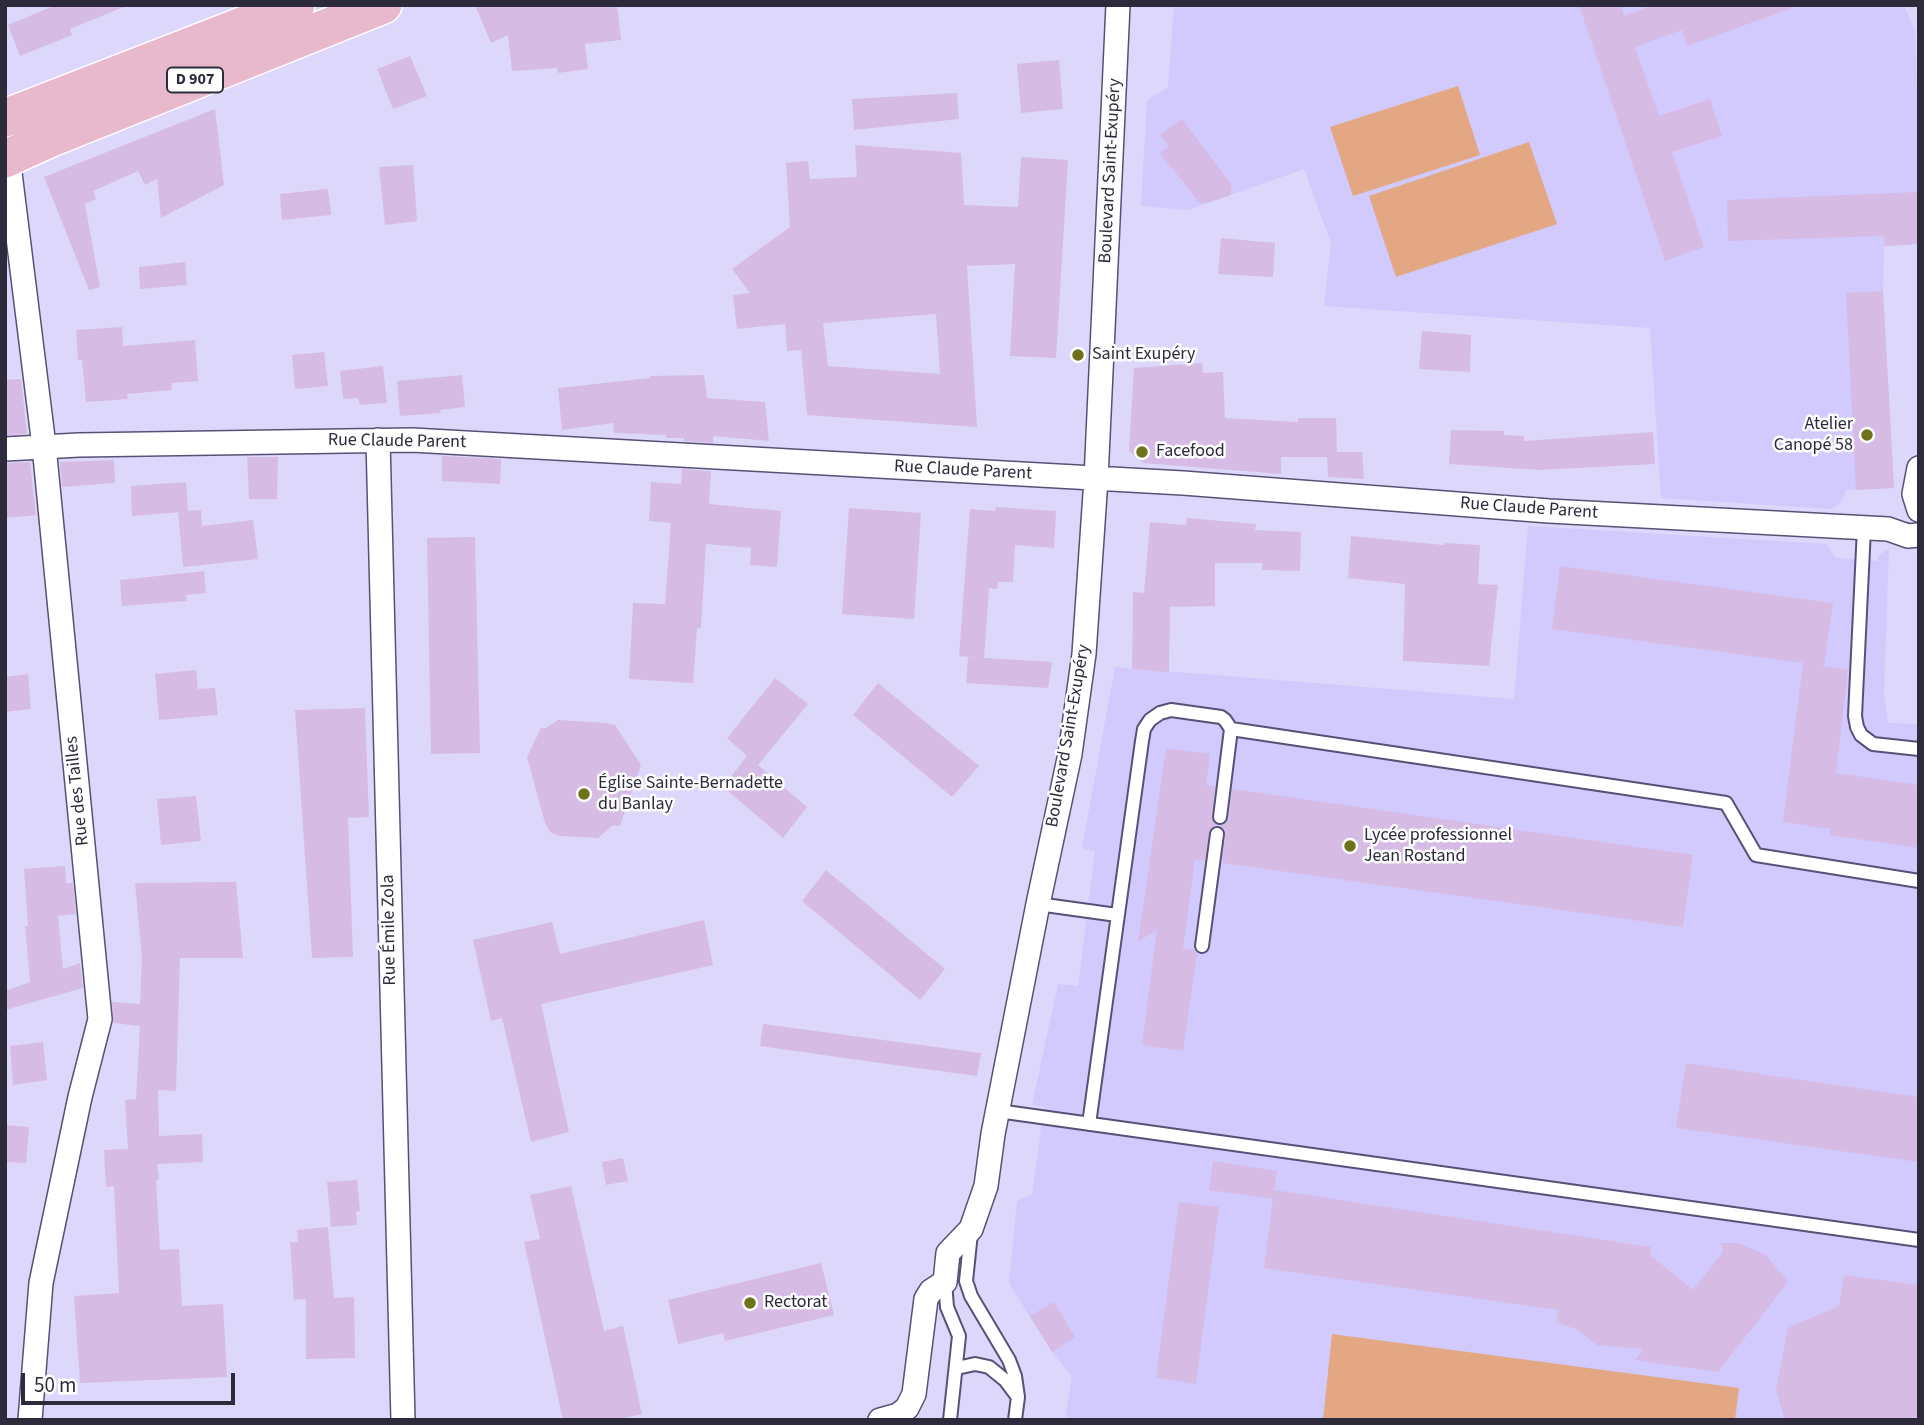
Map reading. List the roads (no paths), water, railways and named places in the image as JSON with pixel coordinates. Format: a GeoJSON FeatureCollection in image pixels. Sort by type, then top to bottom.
{"type":"FeatureCollection","features":[{"type":"Feature","properties":{"kind":"main road","name":"D 907"},"geometry":{"type":"LineString","coordinates":[[5,118],[296,5]]}},
{"type":"Feature","properties":{"kind":"main road","name":"D 907"},"geometry":{"type":"LineString","coordinates":[[7,158],[383,5]]}},
{"type":"Feature","properties":{"kind":"street","name":"Boulevard Saint-Exupéry"},"geometry":{"type":"LineString","coordinates":[[880,1420],[898,1415],[907,1408],[914,1394],[926,1298],[945,1282],[948,1253],[971,1229],[986,1186],[1038,904],[1070,754],[1084,654],[1096,479],[1118,5]]}},
{"type":"Feature","properties":{"kind":"street","name":"Rue des Tailles"},"geometry":{"type":"LineString","coordinates":[[7,158],[44,446],[100,1019],[80,1097],[41,1283],[30,1420]]}},
{"type":"Feature","properties":{"kind":"street","name":"Rue Claude Parent"},"geometry":{"type":"LineString","coordinates":[[5,449],[378,440],[610,450],[1236,487],[1549,511],[1888,529],[1908,536],[1919,535]]}},
{"type":"Feature","properties":{"kind":"street","name":"Rue Émile Zola"},"geometry":{"type":"LineString","coordinates":[[378,440],[403,1420]]}},
{"type":"Feature","properties":{"kind":"street"},"geometry":{"type":"LineString","coordinates":[[1919,468],[1914,494],[1919,510]]}},
{"type":"Feature","properties":{"kind":"lane"},"geometry":{"type":"LineString","coordinates":[[1864,528],[1854,716],[1857,727],[1873,744],[1919,750]]}},
{"type":"Feature","properties":{"kind":"lane"},"geometry":{"type":"LineString","coordinates":[[1088,1124],[1144,729],[1150,720],[1160,713],[1171,710],[1226,720],[1231,729],[1220,817]]}},
{"type":"Feature","properties":{"kind":"lane"},"geometry":{"type":"LineString","coordinates":[[1231,729],[1726,803],[1756,855],[1919,881]]}},
{"type":"Feature","properties":{"kind":"lane"},"geometry":{"type":"LineString","coordinates":[[1202,946],[1217,834]]}},
{"type":"Feature","properties":{"kind":"lane"},"geometry":{"type":"LineString","coordinates":[[1038,904],[1117,915]]}},
{"type":"Feature","properties":{"kind":"lane"},"geometry":{"type":"LineString","coordinates":[[998,1111],[1919,1240]]}},
{"type":"Feature","properties":{"kind":"lane"},"geometry":{"type":"LineString","coordinates":[[971,1229],[966,1281],[971,1296],[1009,1360],[1015,1376],[1015,1420]]}},
{"type":"Feature","properties":{"kind":"lane"},"geometry":{"type":"LineString","coordinates":[[945,1282],[947,1307],[959,1336],[950,1420]]}},
{"type":"Feature","properties":{"kind":"lane"},"geometry":{"type":"LineString","coordinates":[[957,1368],[975,1364],[989,1367],[1005,1380],[1017,1397]]}},
{"type":"Feature","properties":{"kind":"place","name":"Saint Exupéry"},"geometry":{"type":"Point","coordinates":[1078,355]}},
{"type":"Feature","properties":{"kind":"place","name":"Atelier Canopé 58"},"geometry":{"type":"Point","coordinates":[1867,435]}},
{"type":"Feature","properties":{"kind":"place","name":"Facefood"},"geometry":{"type":"Point","coordinates":[1142,452]}},
{"type":"Feature","properties":{"kind":"place","name":"Église Sainte-Bernadette du Banlay"},"geometry":{"type":"Point","coordinates":[584,794]}},
{"type":"Feature","properties":{"kind":"place","name":"Lycée professionnel Jean Rostand"},"geometry":{"type":"Point","coordinates":[1350,846]}},
{"type":"Feature","properties":{"kind":"place","name":"Rectorat"},"geometry":{"type":"Point","coordinates":[750,1303]}}]}
